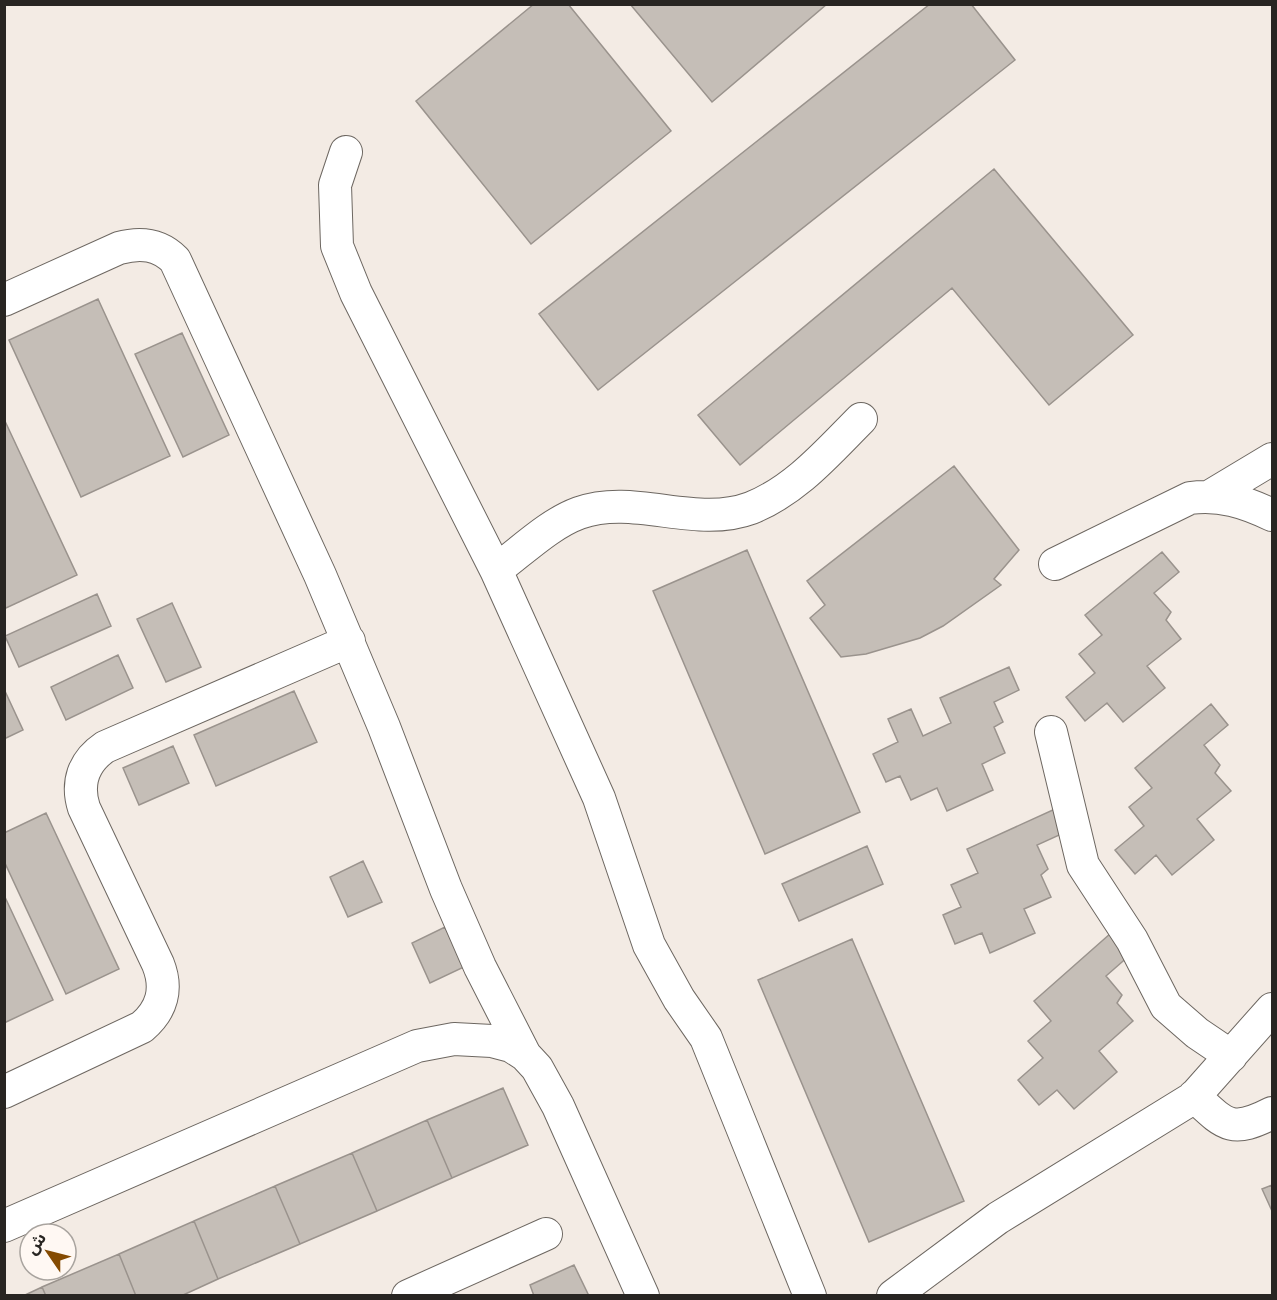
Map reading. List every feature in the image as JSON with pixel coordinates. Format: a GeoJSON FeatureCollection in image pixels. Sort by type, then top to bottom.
{"type":"FeatureCollection","features":[{"type":"Feature","properties":{"kind":"street"},"geometry":{"type":"LineString","coordinates":[[346,152],[335,185],[337,246],[356,293],[496,570],[599,798],[649,945],[679,999],[706,1038],[810,1296]]}},
{"type":"Feature","properties":{"kind":"street"},"geometry":{"type":"LineString","coordinates":[[4,300],[119,248],[133,244],[157,247],[175,260],[349,640],[446,889],[480,967],[525,1055]]}},
{"type":"Feature","properties":{"kind":"street"},"geometry":{"type":"LineString","coordinates":[[496,570],[563,521],[586,511],[615,506],[707,516],[750,508],[794,484],[861,419]]}},
{"type":"Feature","properties":{"kind":"street"},"geometry":{"type":"LineString","coordinates":[[1212,495],[1272,459]]}},
{"type":"Feature","properties":{"kind":"street"},"geometry":{"type":"LineString","coordinates":[[1055,564],[1190,498],[1212,495],[1248,504],[1272,515]]}},
{"type":"Feature","properties":{"kind":"street"},"geometry":{"type":"LineString","coordinates":[[4,1092],[142,1027],[151,1020],[162,999],[164,987],[158,964],[84,808],[80,785],[88,762],[105,747],[349,640]]}},
{"type":"Feature","properties":{"kind":"street"},"geometry":{"type":"LineString","coordinates":[[1051,732],[1083,865],[1132,940],[1166,1006],[1197,1033],[1231,1056]]}},
{"type":"Feature","properties":{"kind":"street"},"geometry":{"type":"LineString","coordinates":[[893,1296],[998,1218],[1194,1096],[1272,1009]]}},
{"type":"Feature","properties":{"kind":"street"},"geometry":{"type":"LineString","coordinates":[[4,1226],[417,1046],[454,1039],[473,1039],[511,1046],[525,1055],[537,1068],[558,1106],[643,1296]]}},
{"type":"Feature","properties":{"kind":"street"},"geometry":{"type":"LineString","coordinates":[[1194,1096],[1222,1122],[1241,1125],[1272,1113]]}},
{"type":"Feature","properties":{"kind":"street"},"geometry":{"type":"LineString","coordinates":[[424,1292],[546,1234]]}},
{"type":"Feature","properties":{"kind":"building"},"geometry":{"type":"Polygon","coordinates":[[[534,4],[568,4],[671,131],[531,244],[416,101],[534,4]]]}},
{"type":"Feature","properties":{"kind":"building"},"geometry":{"type":"Polygon","coordinates":[[[630,4],[827,4],[712,102],[630,4]]]}},
{"type":"Feature","properties":{"kind":"building"},"geometry":{"type":"Polygon","coordinates":[[[930,4],[971,4],[1015,60],[598,390],[539,314],[930,4]]]}},
{"type":"Feature","properties":{"kind":"building"},"geometry":{"type":"Polygon","coordinates":[[[994,169],[1133,335],[1049,405],[952,288],[740,465],[698,415],[994,169]]]}},
{"type":"Feature","properties":{"kind":"building"},"geometry":{"type":"Polygon","coordinates":[[[98,299],[170,456],[81,497],[9,340],[98,299]]]}},
{"type":"Feature","properties":{"kind":"building"},"geometry":{"type":"Polygon","coordinates":[[[182,333],[229,435],[183,457],[135,354],[182,333]]]}},
{"type":"Feature","properties":{"kind":"building"},"geometry":{"type":"Polygon","coordinates":[[[4,419],[77,575],[6,608],[4,604],[4,419]]]}},
{"type":"Feature","properties":{"kind":"building"},"geometry":{"type":"Polygon","coordinates":[[[954,466],[1019,550],[994,579],[1001,585],[943,626],[920,638],[866,654],[841,657],[810,618],[825,605],[807,581],[954,466]]]}},
{"type":"Feature","properties":{"kind":"building"},"geometry":{"type":"Polygon","coordinates":[[[747,550],[860,812],[765,854],[653,591],[747,550]]]}},
{"type":"Feature","properties":{"kind":"building"},"geometry":{"type":"Polygon","coordinates":[[[1162,552],[1179,572],[1154,593],[1171,612],[1166,620],[1181,639],[1147,666],[1165,688],[1123,722],[1107,703],[1085,721],[1066,697],[1095,673],[1079,654],[1102,635],[1085,615],[1162,552]]]}},
{"type":"Feature","properties":{"kind":"building"},"geometry":{"type":"Polygon","coordinates":[[[97,594],[111,626],[19,667],[5,636],[97,594]]]}},
{"type":"Feature","properties":{"kind":"building"},"geometry":{"type":"Polygon","coordinates":[[[172,603],[201,667],[166,682],[137,619],[172,603]]]}},
{"type":"Feature","properties":{"kind":"building"},"geometry":{"type":"Polygon","coordinates":[[[118,655],[133,688],[66,720],[51,687],[118,655]]]}},
{"type":"Feature","properties":{"kind":"building"},"geometry":{"type":"Polygon","coordinates":[[[1009,667],[1019,690],[994,702],[1003,722],[994,727],[1005,753],[982,764],[993,790],[947,811],[937,788],[911,800],[900,776],[886,782],[873,754],[898,742],[888,719],[911,709],[923,736],[951,723],[940,698],[1009,667]]]}},
{"type":"Feature","properties":{"kind":"building"},"geometry":{"type":"Polygon","coordinates":[[[4,689],[23,730],[4,739],[4,689]]]}},
{"type":"Feature","properties":{"kind":"building"},"geometry":{"type":"Polygon","coordinates":[[[294,691],[317,742],[216,786],[194,735],[294,691]]]}},
{"type":"Feature","properties":{"kind":"building"},"geometry":{"type":"Polygon","coordinates":[[[1211,704],[1228,725],[1204,745],[1220,765],[1215,773],[1231,791],[1197,819],[1214,840],[1172,875],[1156,855],[1135,874],[1115,850],[1144,826],[1129,807],[1152,788],[1135,768],[1211,704]]]}},
{"type":"Feature","properties":{"kind":"building"},"geometry":{"type":"Polygon","coordinates":[[[173,746],[189,783],[139,805],[123,768],[173,746]]]}},
{"type":"Feature","properties":{"kind":"building"},"geometry":{"type":"Polygon","coordinates":[[[1055,809],[1066,832],[1037,845],[1048,869],[1041,875],[1051,897],[1024,909],[1035,933],[990,953],[982,933],[955,944],[943,915],[961,907],[951,885],[978,873],[967,849],[1055,809]]]}},
{"type":"Feature","properties":{"kind":"building"},"geometry":{"type":"Polygon","coordinates":[[[46,813],[119,969],[66,994],[4,861],[4,833],[46,813]]]}},
{"type":"Feature","properties":{"kind":"building"},"geometry":{"type":"Polygon","coordinates":[[[867,846],[883,884],[799,921],[782,884],[867,846]]]}},
{"type":"Feature","properties":{"kind":"building"},"geometry":{"type":"Polygon","coordinates":[[[363,861],[382,902],[348,917],[330,877],[363,861]]]}},
{"type":"Feature","properties":{"kind":"building"},"geometry":{"type":"Polygon","coordinates":[[[4,895],[53,1000],[4,1023],[4,895]]]}},
{"type":"Feature","properties":{"kind":"building"},"geometry":{"type":"Polygon","coordinates":[[[445,927],[464,967],[430,983],[412,943],[445,927]]]}},
{"type":"Feature","properties":{"kind":"building"},"geometry":{"type":"Polygon","coordinates":[[[1111,933],[1130,955],[1106,976],[1122,995],[1117,1003],[1133,1021],[1099,1051],[1117,1072],[1074,1109],[1057,1090],[1039,1105],[1018,1080],[1043,1058],[1028,1041],[1051,1021],[1034,1001],[1111,933]]]}},
{"type":"Feature","properties":{"kind":"building"},"geometry":{"type":"Polygon","coordinates":[[[852,939],[964,1201],[869,1242],[758,980],[852,939]]]}},
{"type":"Feature","properties":{"kind":"building"},"geometry":{"type":"Polygon","coordinates":[[[503,1088],[528,1145],[452,1178],[427,1120],[503,1088]]]}},
{"type":"Feature","properties":{"kind":"building"},"geometry":{"type":"Polygon","coordinates":[[[427,1120],[452,1178],[377,1211],[352,1153],[427,1120]]]}},
{"type":"Feature","properties":{"kind":"building"},"geometry":{"type":"Polygon","coordinates":[[[352,1153],[377,1211],[300,1244],[275,1186],[352,1153]]]}},
{"type":"Feature","properties":{"kind":"building"},"geometry":{"type":"Polygon","coordinates":[[[1272,1185],[1272,1211],[1262,1189],[1272,1185]]]}},
{"type":"Feature","properties":{"kind":"building"},"geometry":{"type":"Polygon","coordinates":[[[275,1186],[300,1244],[218,1279],[194,1221],[275,1186]]]}},
{"type":"Feature","properties":{"kind":"building"},"geometry":{"type":"Polygon","coordinates":[[[194,1221],[218,1279],[181,1296],[136,1296],[119,1254],[194,1221]]]}},
{"type":"Feature","properties":{"kind":"building"},"geometry":{"type":"Polygon","coordinates":[[[119,1254],[136,1296],[46,1296],[42,1287],[54,1282],[78,1282],[78,1272],[119,1254]]]}},
{"type":"Feature","properties":{"kind":"building"},"geometry":{"type":"Polygon","coordinates":[[[574,1265],[589,1296],[534,1296],[530,1285],[574,1265]]]}},
{"type":"Feature","properties":{"kind":"building"},"geometry":{"type":"Polygon","coordinates":[[[42,1287],[46,1296],[23,1296],[42,1287]]]}}]}
